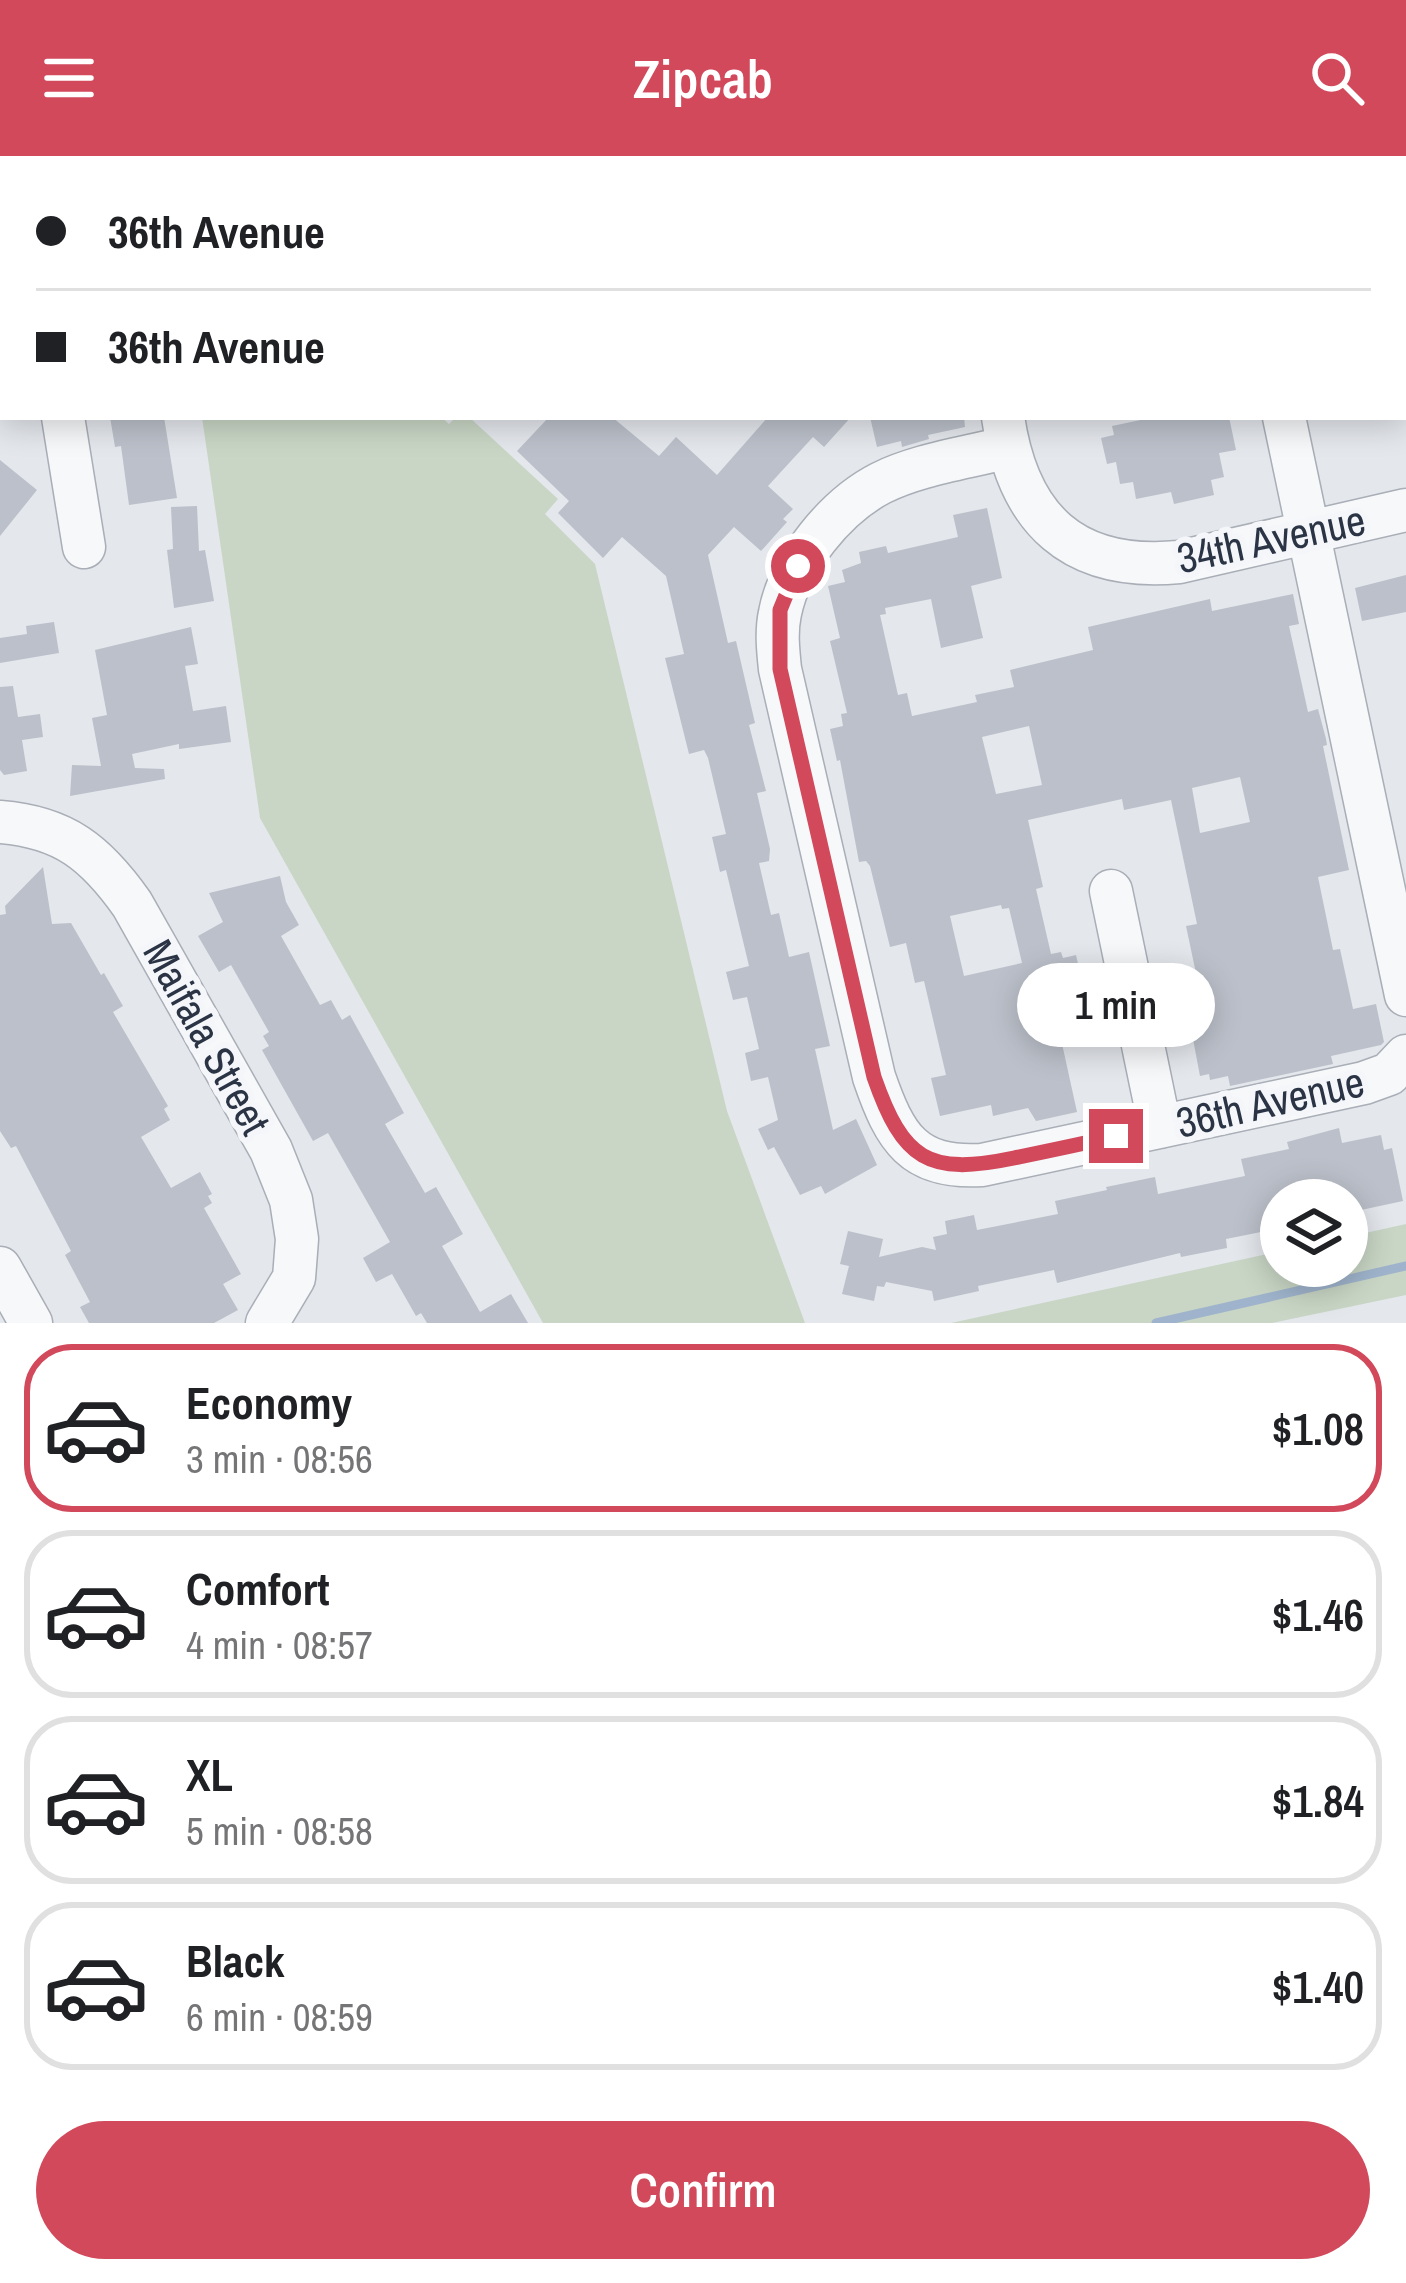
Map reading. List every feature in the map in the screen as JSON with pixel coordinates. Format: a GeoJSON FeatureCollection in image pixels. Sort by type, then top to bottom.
{"type":"FeatureCollection","features":[{"type":"Feature","properties":{"kind":"street"},"geometry":{"type":"LineString","coordinates":[[63,420],[84,547]]}},
{"type":"Feature","properties":{"kind":"street"},"geometry":{"type":"LineString","coordinates":[[1285,420],[1406,995]]}},
{"type":"Feature","properties":{"kind":"street","name":"34th Avenue"},"geometry":{"type":"LineString","coordinates":[[1005,432],[1023,490],[1042,515],[1064,538],[1112,561],[1179,562],[1406,510]]}},
{"type":"Feature","properties":{"kind":"street","name":"36th Avenue"},"geometry":{"type":"LineString","coordinates":[[1005,432],[898,476],[851,504],[798,566],[787,589],[777,638],[780,669],[885,1109],[909,1145],[937,1164],[982,1165],[1364,1083],[1389,1074],[1406,1056]]}},
{"type":"Feature","properties":{"kind":"street","name":"Maifala Street"},"geometry":{"type":"LineString","coordinates":[[0,822],[53,831],[81,848],[110,873],[132,904],[271,1150],[291,1200],[297,1239],[286,1318]]}},
{"type":"Feature","properties":{"kind":"street"},"geometry":{"type":"LineString","coordinates":[[1111,891],[1160,1127]]}},
{"type":"Feature","properties":{"kind":"street"},"geometry":{"type":"LineString","coordinates":[[0,1268],[32,1323]]}},
{"type":"Feature","properties":{"kind":"green space"},"geometry":{"type":"Polygon","coordinates":[[[202,420],[444,420],[449,424],[472,420],[558,499],[545,514],[595,564],[727,1111],[805,1323],[543,1323],[260,818],[202,420]]]}},
{"type":"Feature","properties":{"kind":"green space"},"geometry":{"type":"Polygon","coordinates":[[[1406,1224],[1406,1295],[1272,1323],[951,1323],[1260,1256],[1260,1287],[1368,1287],[1368,1232],[1406,1224]]]}},
{"type":"Feature","properties":{"kind":"building"},"geometry":{"type":"Polygon","coordinates":[[[110,420],[164,420],[177,498],[129,505],[121,446],[115,447],[110,420]]]}},
{"type":"Feature","properties":{"kind":"building"},"geometry":{"type":"Polygon","coordinates":[[[546,420],[616,420],[659,456],[676,437],[717,475],[765,420],[848,420],[824,447],[813,437],[768,486],[793,509],[761,551],[734,527],[708,555],[728,643],[736,641],[755,723],[749,725],[766,791],[757,793],[770,849],[769,861],[759,863],[771,915],[779,913],[789,957],[809,952],[830,1046],[815,1049],[833,1130],[856,1119],[877,1165],[825,1194],[821,1186],[800,1195],[774,1147],[768,1150],[758,1129],[778,1120],[768,1077],[751,1081],[745,1053],[759,1049],[747,997],[733,1000],[726,972],[749,966],[726,870],[720,872],[712,837],[726,834],[708,758],[704,750],[689,754],[665,658],[684,654],[666,576],[622,537],[603,558],[558,513],[569,501],[517,451],[546,420]]]}},
{"type":"Feature","properties":{"kind":"building"},"geometry":{"type":"Polygon","coordinates":[[[871,420],[964,420],[965,427],[928,435],[929,439],[902,447],[901,441],[877,447],[871,420]]]}},
{"type":"Feature","properties":{"kind":"building"},"geometry":{"type":"Polygon","coordinates":[[[1141,420],[1230,420],[1236,450],[1219,453],[1224,477],[1211,480],[1214,495],[1174,504],[1171,492],[1136,499],[1133,482],[1120,484],[1116,462],[1107,464],[1101,438],[1114,435],[1112,426],[1141,420]]]}},
{"type":"Feature","properties":{"kind":"building"},"geometry":{"type":"Polygon","coordinates":[[[0,460],[37,490],[0,536],[0,460]]]}},
{"type":"Feature","properties":{"kind":"building"},"geometry":{"type":"Polygon","coordinates":[[[197,506],[199,551],[205,550],[214,601],[174,608],[167,550],[173,549],[171,507],[197,506]]]}},
{"type":"Feature","properties":{"kind":"building"},"geometry":{"type":"Polygon","coordinates":[[[987,508],[1002,578],[971,586],[983,638],[941,648],[931,599],[885,608],[886,614],[880,615],[898,695],[907,693],[912,716],[977,702],[975,695],[1014,687],[1010,670],[1093,650],[1088,627],[1210,599],[1212,611],[1293,594],[1299,624],[1289,626],[1308,712],[1318,709],[1326,739],[1323,746],[1349,870],[1318,877],[1333,950],[1340,949],[1353,1009],[1376,1004],[1381,1045],[1331,1056],[1333,1064],[1230,1086],[1228,1076],[1210,1080],[1209,1074],[1200,1076],[1182,981],[1197,978],[1186,926],[1197,924],[1171,800],[1124,810],[1122,799],[1028,820],[1043,887],[1036,889],[1051,954],[1076,955],[1083,985],[1060,991],[1068,1028],[1059,1030],[1077,1112],[1036,1121],[1028,1108],[993,1116],[991,1105],[940,1116],[931,1078],[946,1075],[924,981],[915,983],[906,943],[890,947],[870,866],[859,862],[830,729],[843,726],[841,714],[847,713],[830,641],[840,638],[828,586],[845,582],[842,570],[861,563],[859,552],[886,546],[888,553],[958,537],[953,515],[987,508]],[[1029,726],[982,737],[996,794],[1042,785],[1029,726]],[[1240,777],[1192,788],[1200,833],[1250,822],[1240,777]],[[1001,905],[950,916],[964,976],[1022,963],[1009,908],[1001,905]]]}},
{"type":"Feature","properties":{"kind":"building"},"geometry":{"type":"Polygon","coordinates":[[[1406,575],[1406,612],[1362,621],[1355,588],[1406,575]]]}},
{"type":"Feature","properties":{"kind":"building"},"geometry":{"type":"Polygon","coordinates":[[[54,622],[59,653],[0,663],[0,638],[27,634],[26,626],[54,622]]]}},
{"type":"Feature","properties":{"kind":"building"},"geometry":{"type":"Polygon","coordinates":[[[191,627],[198,664],[185,666],[193,711],[226,706],[231,742],[179,749],[179,744],[132,754],[135,768],[164,769],[165,779],[70,796],[72,765],[101,766],[92,718],[107,715],[95,650],[191,627]]]}},
{"type":"Feature","properties":{"kind":"building"},"geometry":{"type":"Polygon","coordinates":[[[13,686],[18,717],[40,714],[43,737],[22,740],[27,771],[4,775],[0,770],[0,687],[13,686]]]}},
{"type":"Feature","properties":{"kind":"building"},"geometry":{"type":"Polygon","coordinates":[[[43,867],[52,924],[71,923],[101,975],[104,973],[123,1006],[113,1012],[168,1106],[164,1109],[170,1120],[141,1137],[171,1188],[200,1172],[212,1194],[208,1196],[212,1203],[204,1208],[241,1274],[223,1284],[238,1310],[214,1323],[89,1323],[80,1307],[90,1302],[65,1255],[71,1251],[16,1146],[11,1148],[0,1131],[0,915],[6,914],[5,906],[43,867]]]}},
{"type":"Feature","properties":{"kind":"building"},"geometry":{"type":"Polygon","coordinates":[[[280,876],[286,902],[299,925],[281,936],[320,1005],[331,1000],[342,1020],[350,1015],[404,1113],[385,1124],[425,1193],[436,1187],[463,1234],[442,1246],[480,1312],[511,1294],[528,1323],[427,1323],[421,1313],[416,1316],[392,1274],[376,1282],[363,1258],[390,1242],[328,1133],[313,1141],[262,1050],[269,1046],[263,1036],[269,1032],[231,965],[219,972],[198,936],[223,922],[209,893],[280,876]]]}},
{"type":"Feature","properties":{"kind":"building"},"geometry":{"type":"Polygon","coordinates":[[[1339,1128],[1342,1143],[1381,1135],[1384,1150],[1392,1148],[1403,1201],[1368,1208],[1368,1179],[1260,1179],[1260,1232],[1226,1239],[1227,1248],[1181,1257],[1180,1253],[1057,1283],[1054,1270],[934,1301],[932,1291],[886,1282],[884,1287],[877,1286],[874,1301],[842,1294],[849,1266],[840,1264],[848,1231],[883,1239],[879,1257],[922,1247],[936,1250],[933,1237],[947,1234],[945,1221],[974,1215],[977,1230],[1058,1214],[1055,1201],[1155,1177],[1158,1194],[1245,1176],[1241,1159],[1289,1149],[1287,1142],[1339,1128]]]}},
{"type":"Feature","properties":{"kind":"waterway"},"geometry":{"type":"LineString","coordinates":[[1156,1323],[1406,1266]]}},
{"type":"Feature","properties":{"kind":"route"},"geometry":{"type":"LineString","coordinates":[[798,566],[780,610],[780,669],[874,1077],[897,1131],[923,1157],[955,1166],[982,1165],[1116,1136]]}}]}
